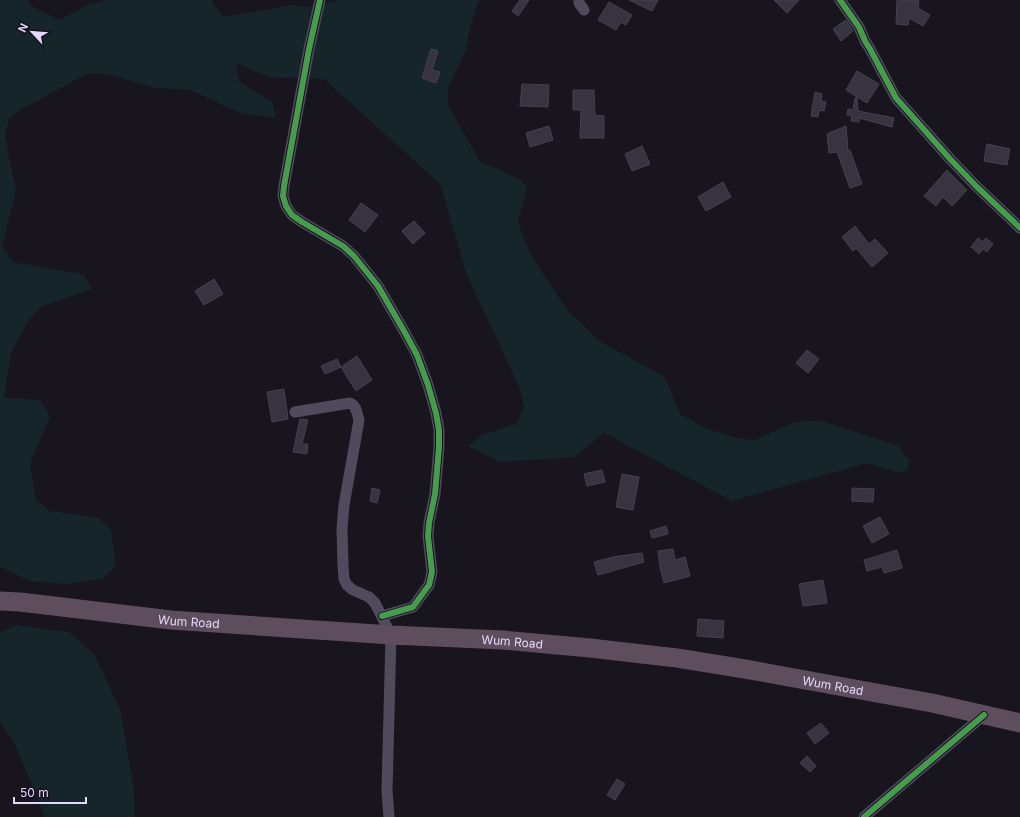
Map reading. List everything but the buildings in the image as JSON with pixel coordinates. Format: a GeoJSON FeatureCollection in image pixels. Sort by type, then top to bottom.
{"type":"FeatureCollection","features":[{"type":"Feature","properties":{"kind":"highway","name":"Wum Road"},"geometry":{"type":"LineString","coordinates":[[0,601],[20,602],[171,620],[391,635],[503,640],[677,658],[932,703],[1020,723]]}},
{"type":"Feature","properties":{"kind":"street"},"geometry":{"type":"LineString","coordinates":[[320,0],[309,49],[283,196],[286,206],[292,214],[302,222],[343,246],[354,256],[378,286],[404,331],[416,356],[428,385],[439,430],[435,494],[428,529],[432,572],[429,585],[413,607],[382,616]]}},
{"type":"Feature","properties":{"kind":"street"},"geometry":{"type":"LineString","coordinates":[[840,0],[860,27],[865,41],[896,98],[951,160],[1020,228]]}},
{"type":"Feature","properties":{"kind":"street"},"geometry":{"type":"LineString","coordinates":[[295,412],[350,403],[354,406],[359,420],[344,505],[342,529],[343,566],[344,579],[347,585],[353,590],[369,597],[376,603],[391,635],[387,791],[389,817]]}},
{"type":"Feature","properties":{"kind":"street"},"geometry":{"type":"LineString","coordinates":[[864,817],[984,715]]}},
{"type":"Feature","properties":{"kind":"shaded area"},"geometry":{"type":"Polygon","coordinates":[[[0,0],[29,0],[29,5],[59,20],[89,4],[109,0],[213,0],[213,4],[224,17],[292,5],[310,7],[338,0],[480,0],[477,5],[469,32],[466,50],[448,87],[448,106],[480,161],[521,180],[527,188],[518,222],[530,254],[567,310],[601,342],[665,377],[680,414],[705,428],[737,438],[755,440],[795,422],[822,421],[899,446],[909,460],[908,469],[900,473],[867,463],[732,501],[604,433],[575,457],[500,462],[468,446],[484,434],[517,424],[524,407],[521,391],[467,275],[440,184],[324,79],[269,77],[236,63],[239,82],[272,101],[276,118],[243,114],[190,90],[156,88],[106,74],[87,74],[22,109],[9,119],[5,136],[16,191],[2,247],[13,262],[83,274],[92,289],[41,307],[28,321],[11,353],[4,398],[40,400],[50,416],[30,465],[36,500],[50,511],[99,518],[111,530],[116,566],[102,579],[66,584],[30,581],[0,567],[0,0]]]}},
{"type":"Feature","properties":{"kind":"shaded area"},"geometry":{"type":"Polygon","coordinates":[[[15,625],[69,632],[94,654],[120,709],[134,788],[135,817],[45,817],[15,744],[0,723],[0,633],[15,625]]]}},
{"type":"Feature","properties":{"kind":"cycle path"},"geometry":{"type":"LineString","coordinates":[[320,0],[309,49],[283,196],[286,206],[292,215],[343,246],[354,256],[378,286],[417,355],[428,385],[439,430],[435,494],[428,536],[432,572],[429,585],[413,607],[382,616]]}},
{"type":"Feature","properties":{"kind":"cycle path"},"geometry":{"type":"LineString","coordinates":[[840,0],[859,27],[896,98],[951,160],[1020,228]]}},
{"type":"Feature","properties":{"kind":"cycle path"},"geometry":{"type":"LineString","coordinates":[[864,817],[984,715]]}}]}
